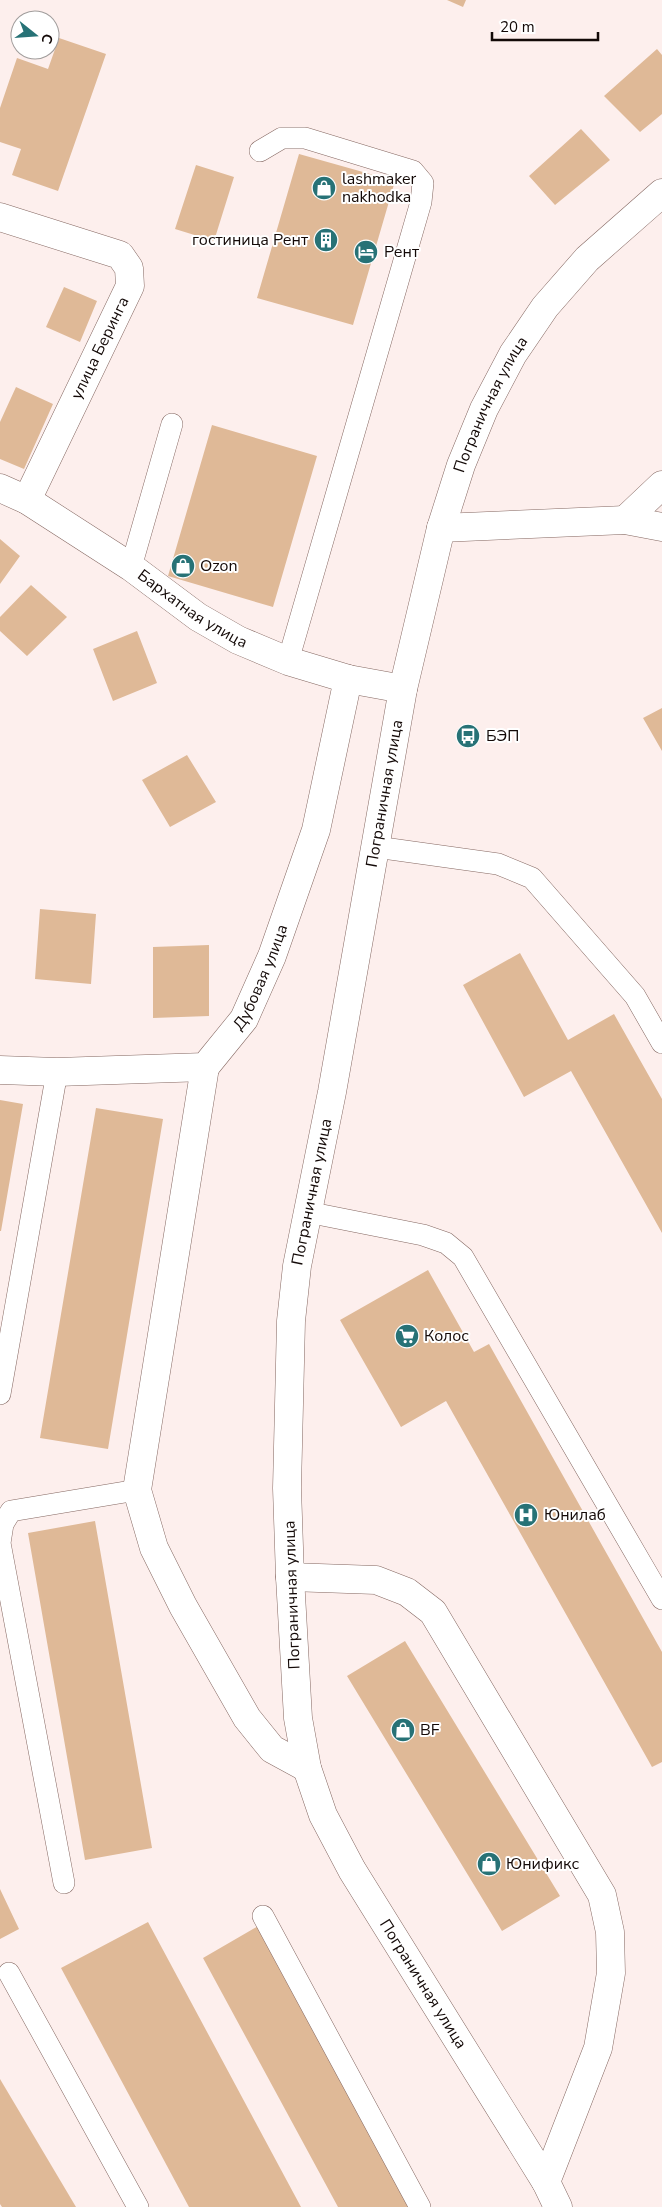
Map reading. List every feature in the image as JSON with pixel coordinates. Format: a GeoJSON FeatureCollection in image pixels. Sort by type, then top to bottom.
{"type":"FeatureCollection","features":[{"type":"Feature","properties":{"kind":"street","name":"Пограничная улица"},"geometry":{"type":"LineString","coordinates":[[558,2207],[546,2182],[352,1870],[323,1814],[307,1768],[298,1718],[290,1577],[287,1488],[291,1321],[297,1266],[306,1212],[332,1092],[403,689],[440,528],[461,465],[484,408],[513,354],[545,307],[588,259],[662,193]]}},
{"type":"Feature","properties":{"kind":"street","name":"улица Беринга"},"geometry":{"type":"LineString","coordinates":[[0,217],[120,255],[129,268],[130,286],[27,500]]}},
{"type":"Feature","properties":{"kind":"street"},"geometry":{"type":"LineString","coordinates":[[625,520],[662,485]]}},
{"type":"Feature","properties":{"kind":"street","name":"Бархатная улица"},"geometry":{"type":"LineString","coordinates":[[0,488],[27,500],[131,567],[198,618],[238,640],[288,661],[348,679],[403,689]]}},
{"type":"Feature","properties":{"kind":"street"},"geometry":{"type":"LineString","coordinates":[[440,528],[625,520],[662,527]]}},
{"type":"Feature","properties":{"kind":"street","name":"Дубовая улица"},"geometry":{"type":"LineString","coordinates":[[205,1067],[244,1019],[272,956],[316,830],[348,679]]}},
{"type":"Feature","properties":{"kind":"street"},"geometry":{"type":"LineString","coordinates":[[0,1070],[57,1072],[205,1067],[137,1490],[154,1548],[183,1606],[247,1718],[272,1749],[307,1768]]}},
{"type":"Feature","properties":{"kind":"street"},"geometry":{"type":"LineString","coordinates":[[290,1577],[376,1580],[407,1592],[432,1612],[602,1895],[610,1932],[611,1972],[598,2048],[546,2182]]}},
{"type":"Feature","properties":{"kind":"lane"},"geometry":{"type":"LineString","coordinates":[[260,150],[282,138],[305,138],[413,171],[422,183],[421,202],[288,661]]}},
{"type":"Feature","properties":{"kind":"lane"},"geometry":{"type":"LineString","coordinates":[[131,567],[172,424]]}},
{"type":"Feature","properties":{"kind":"lane"},"geometry":{"type":"LineString","coordinates":[[376,847],[498,864],[532,878],[635,996],[662,1043]]}},
{"type":"Feature","properties":{"kind":"lane"},"geometry":{"type":"LineString","coordinates":[[0,1394],[57,1072]]}},
{"type":"Feature","properties":{"kind":"lane"},"geometry":{"type":"LineString","coordinates":[[306,1212],[423,1234],[446,1243],[463,1257],[662,1599]]}},
{"type":"Feature","properties":{"kind":"lane"},"geometry":{"type":"LineString","coordinates":[[64,1882],[0,1543],[3,1524],[11,1511],[137,1490]]}},
{"type":"Feature","properties":{"kind":"lane"},"geometry":{"type":"LineString","coordinates":[[263,1916],[420,2207]]}},
{"type":"Feature","properties":{"kind":"lane"},"geometry":{"type":"LineString","coordinates":[[8,1973],[138,2207]]}},
{"type":"Feature","properties":{"kind":"building"},"geometry":{"type":"Polygon","coordinates":[[[447,0],[466,0],[463,7],[447,0]]]}},
{"type":"Feature","properties":{"kind":"building"},"geometry":{"type":"Polygon","coordinates":[[[60,38],[106,54],[58,191],[12,175],[21,149],[0,142],[0,108],[16,60],[23,60],[48,69],[51,60],[60,60],[60,38]]]}},
{"type":"Feature","properties":{"kind":"building"},"geometry":{"type":"Polygon","coordinates":[[[657,49],[662,55],[662,114],[640,132],[604,96],[657,49]]]}},
{"type":"Feature","properties":{"kind":"building"},"geometry":{"type":"Polygon","coordinates":[[[581,129],[610,160],[555,205],[529,176],[581,129]]]}},
{"type":"Feature","properties":{"kind":"building","name":"гостиница Рент"},"geometry":{"type":"Polygon","coordinates":[[[299,154],[395,181],[353,325],[257,298],[299,154]]]}},
{"type":"Feature","properties":{"kind":"building"},"geometry":{"type":"Polygon","coordinates":[[[196,165],[234,177],[214,241],[175,229],[196,165]]]}},
{"type":"Feature","properties":{"kind":"building"},"geometry":{"type":"Polygon","coordinates":[[[64,287],[97,301],[80,342],[46,327],[64,287]]]}},
{"type":"Feature","properties":{"kind":"building"},"geometry":{"type":"Polygon","coordinates":[[[16,387],[53,404],[24,469],[0,459],[0,422],[16,387]]]}},
{"type":"Feature","properties":{"kind":"building"},"geometry":{"type":"Polygon","coordinates":[[[212,425],[317,456],[273,607],[168,576],[212,425]]]}},
{"type":"Feature","properties":{"kind":"building"},"geometry":{"type":"Polygon","coordinates":[[[0,539],[20,556],[0,584],[0,539]]]}},
{"type":"Feature","properties":{"kind":"building"},"geometry":{"type":"Polygon","coordinates":[[[31,585],[67,617],[27,656],[0,631],[0,617],[31,585]]]}},
{"type":"Feature","properties":{"kind":"building"},"geometry":{"type":"Polygon","coordinates":[[[137,631],[157,683],[113,701],[93,649],[137,631]]]}},
{"type":"Feature","properties":{"kind":"building"},"geometry":{"type":"Polygon","coordinates":[[[662,708],[662,751],[643,718],[662,708]]]}},
{"type":"Feature","properties":{"kind":"building"},"geometry":{"type":"Polygon","coordinates":[[[187,755],[216,802],[170,827],[142,780],[187,755]]]}},
{"type":"Feature","properties":{"kind":"building"},"geometry":{"type":"Polygon","coordinates":[[[40,909],[96,914],[91,984],[35,979],[40,909]]]}},
{"type":"Feature","properties":{"kind":"building"},"geometry":{"type":"Polygon","coordinates":[[[209,945],[209,1016],[153,1018],[153,947],[209,945]]]}},
{"type":"Feature","properties":{"kind":"building"},"geometry":{"type":"Polygon","coordinates":[[[520,953],[568,1040],[614,1014],[662,1099],[662,1233],[571,1071],[524,1097],[463,985],[520,953]]]}},
{"type":"Feature","properties":{"kind":"building"},"geometry":{"type":"Polygon","coordinates":[[[0,1100],[23,1104],[1,1231],[0,1231],[0,1100]]]}},
{"type":"Feature","properties":{"kind":"building"},"geometry":{"type":"Polygon","coordinates":[[[96,1108],[163,1119],[108,1449],[40,1438],[96,1108]]]}},
{"type":"Feature","properties":{"kind":"building"},"geometry":{"type":"Polygon","coordinates":[[[428,1270],[474,1352],[489,1344],[662,1652],[662,1762],[652,1767],[446,1401],[401,1427],[340,1320],[428,1270]]]}},
{"type":"Feature","properties":{"kind":"building"},"geometry":{"type":"Polygon","coordinates":[[[95,1521],[152,1848],[85,1860],[28,1533],[95,1521]]]}},
{"type":"Feature","properties":{"kind":"building"},"geometry":{"type":"Polygon","coordinates":[[[405,1641],[560,1896],[502,1931],[347,1676],[405,1641]]]}},
{"type":"Feature","properties":{"kind":"building"},"geometry":{"type":"Polygon","coordinates":[[[0,1889],[19,1929],[0,1939],[0,1889]]]}},
{"type":"Feature","properties":{"kind":"building"},"geometry":{"type":"Polygon","coordinates":[[[148,1922],[301,2207],[189,2207],[61,1968],[148,1922]]]}},
{"type":"Feature","properties":{"kind":"building"},"geometry":{"type":"Polygon","coordinates":[[[260,1925],[410,2207],[338,2207],[203,1958],[260,1925]]]}},
{"type":"Feature","properties":{"kind":"building"},"geometry":{"type":"Polygon","coordinates":[[[0,2079],[76,2207],[2,2207],[0,2204],[0,2079]]]}},
{"type":"Feature","properties":{"kind":"place","name":"lashmaker nakhodka"},"geometry":{"type":"Point","coordinates":[324,188]}},
{"type":"Feature","properties":{"kind":"place","name":"гостиница Рент"},"geometry":{"type":"Point","coordinates":[326,240]}},
{"type":"Feature","properties":{"kind":"place","name":"Рент"},"geometry":{"type":"Point","coordinates":[366,252]}},
{"type":"Feature","properties":{"kind":"place","name":"Ozon"},"geometry":{"type":"Point","coordinates":[183,566]}},
{"type":"Feature","properties":{"kind":"place","name":"БЭП"},"geometry":{"type":"Point","coordinates":[468,736]}},
{"type":"Feature","properties":{"kind":"place","name":"Колос"},"geometry":{"type":"Point","coordinates":[407,1336]}},
{"type":"Feature","properties":{"kind":"place","name":"Юнилаб"},"geometry":{"type":"Point","coordinates":[526,1515]}},
{"type":"Feature","properties":{"kind":"place","name":"BF"},"geometry":{"type":"Point","coordinates":[403,1730]}},
{"type":"Feature","properties":{"kind":"place","name":"Юнификс"},"geometry":{"type":"Point","coordinates":[489,1864]}}]}
